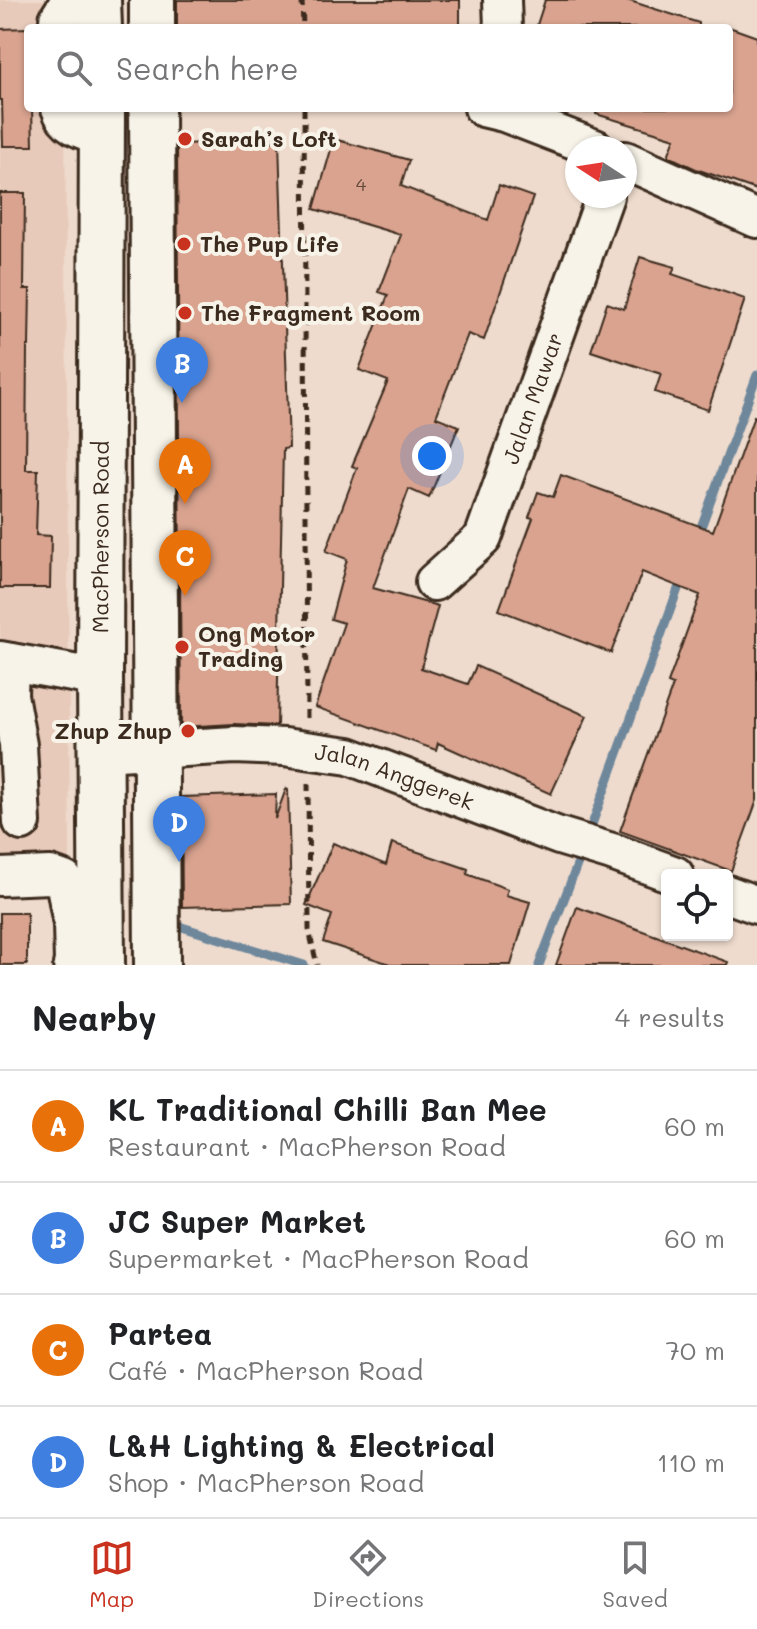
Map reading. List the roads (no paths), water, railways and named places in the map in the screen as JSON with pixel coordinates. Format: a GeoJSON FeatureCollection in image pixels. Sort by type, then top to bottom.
{"type":"FeatureCollection","features":[{"type":"Feature","properties":{"kind":"main road"},"geometry":{"type":"LineString","coordinates":[[98,0],[99,24]]}},
{"type":"Feature","properties":{"kind":"main road"},"geometry":{"type":"LineString","coordinates":[[152,0],[152,24]]}},
{"type":"Feature","properties":{"kind":"main road"},"geometry":{"type":"LineString","coordinates":[[152,112],[157,965]]}},
{"type":"Feature","properties":{"kind":"main road","name":"MacPherson Road"},"geometry":{"type":"LineString","coordinates":[[87,962],[101,753],[102,123]]}},
{"type":"Feature","properties":{"kind":"street"},"geometry":{"type":"LineString","coordinates":[[58,24],[70,0]]}},
{"type":"Feature","properties":{"kind":"street"},"geometry":{"type":"LineString","coordinates":[[502,0],[503,24]]}},
{"type":"Feature","properties":{"kind":"street"},"geometry":{"type":"LineString","coordinates":[[62,112],[72,125],[102,123]]}},
{"type":"Feature","properties":{"kind":"street"},"geometry":{"type":"LineString","coordinates":[[502,112],[565,136]]}},
{"type":"Feature","properties":{"kind":"street"},"geometry":{"type":"LineString","coordinates":[[637,165],[757,219]]}},
{"type":"Feature","properties":{"kind":"street","name":"Jalan Mawar"},"geometry":{"type":"LineString","coordinates":[[434,582],[483,538],[601,208]]}},
{"type":"Feature","properties":{"kind":"street"},"geometry":{"type":"LineString","coordinates":[[22,822],[18,745],[5,678],[100,678]]}},
{"type":"Feature","properties":{"kind":"street","name":"Jalan Anggerek"},"geometry":{"type":"LineString","coordinates":[[101,753],[235,745],[284,747],[349,756],[559,836],[661,870]]}},
{"type":"Feature","properties":{"kind":"street"},"geometry":{"type":"LineString","coordinates":[[0,877],[50,875],[64,880],[72,924],[87,962]]}},
{"type":"Feature","properties":{"kind":"street"},"geometry":{"type":"LineString","coordinates":[[733,896],[757,905]]}},
{"type":"Feature","properties":{"kind":"waterway"},"geometry":{"type":"LineString","coordinates":[[697,538],[757,375]]}},
{"type":"Feature","properties":{"kind":"waterway"},"geometry":{"type":"LineString","coordinates":[[587,838],[682,578]]}},
{"type":"Feature","properties":{"kind":"waterway"},"geometry":{"type":"LineString","coordinates":[[539,965],[582,852]]}},
{"type":"Feature","properties":{"kind":"waterway"},"geometry":{"type":"LineString","coordinates":[[182,927],[304,965]]}},
{"type":"Feature","properties":{"kind":"place","name":"Sarah’s Loft"},"geometry":{"type":"Point","coordinates":[185,139]}},
{"type":"Feature","properties":{"kind":"place","name":"The Pup Life"},"geometry":{"type":"Point","coordinates":[184,244]}},
{"type":"Feature","properties":{"kind":"place","name":"The Fragment Room"},"geometry":{"type":"Point","coordinates":[185,313]}},
{"type":"Feature","properties":{"kind":"place","name":"JC Super Market"},"geometry":{"type":"Point","coordinates":[182,403]}},
{"type":"Feature","properties":{"kind":"place","name":"KL Traditional Chilli Ban Mee"},"geometry":{"type":"Point","coordinates":[185,504]}},
{"type":"Feature","properties":{"kind":"place","name":"Partea"},"geometry":{"type":"Point","coordinates":[185,596]}},
{"type":"Feature","properties":{"kind":"place","name":"Ong Motor Trading"},"geometry":{"type":"Point","coordinates":[182,647]}},
{"type":"Feature","properties":{"kind":"place","name":"Zhup Zhup"},"geometry":{"type":"Point","coordinates":[188,731]}},
{"type":"Feature","properties":{"kind":"place","name":"L&H Lighting & Electrical"},"geometry":{"type":"Point","coordinates":[179,862]}}]}
